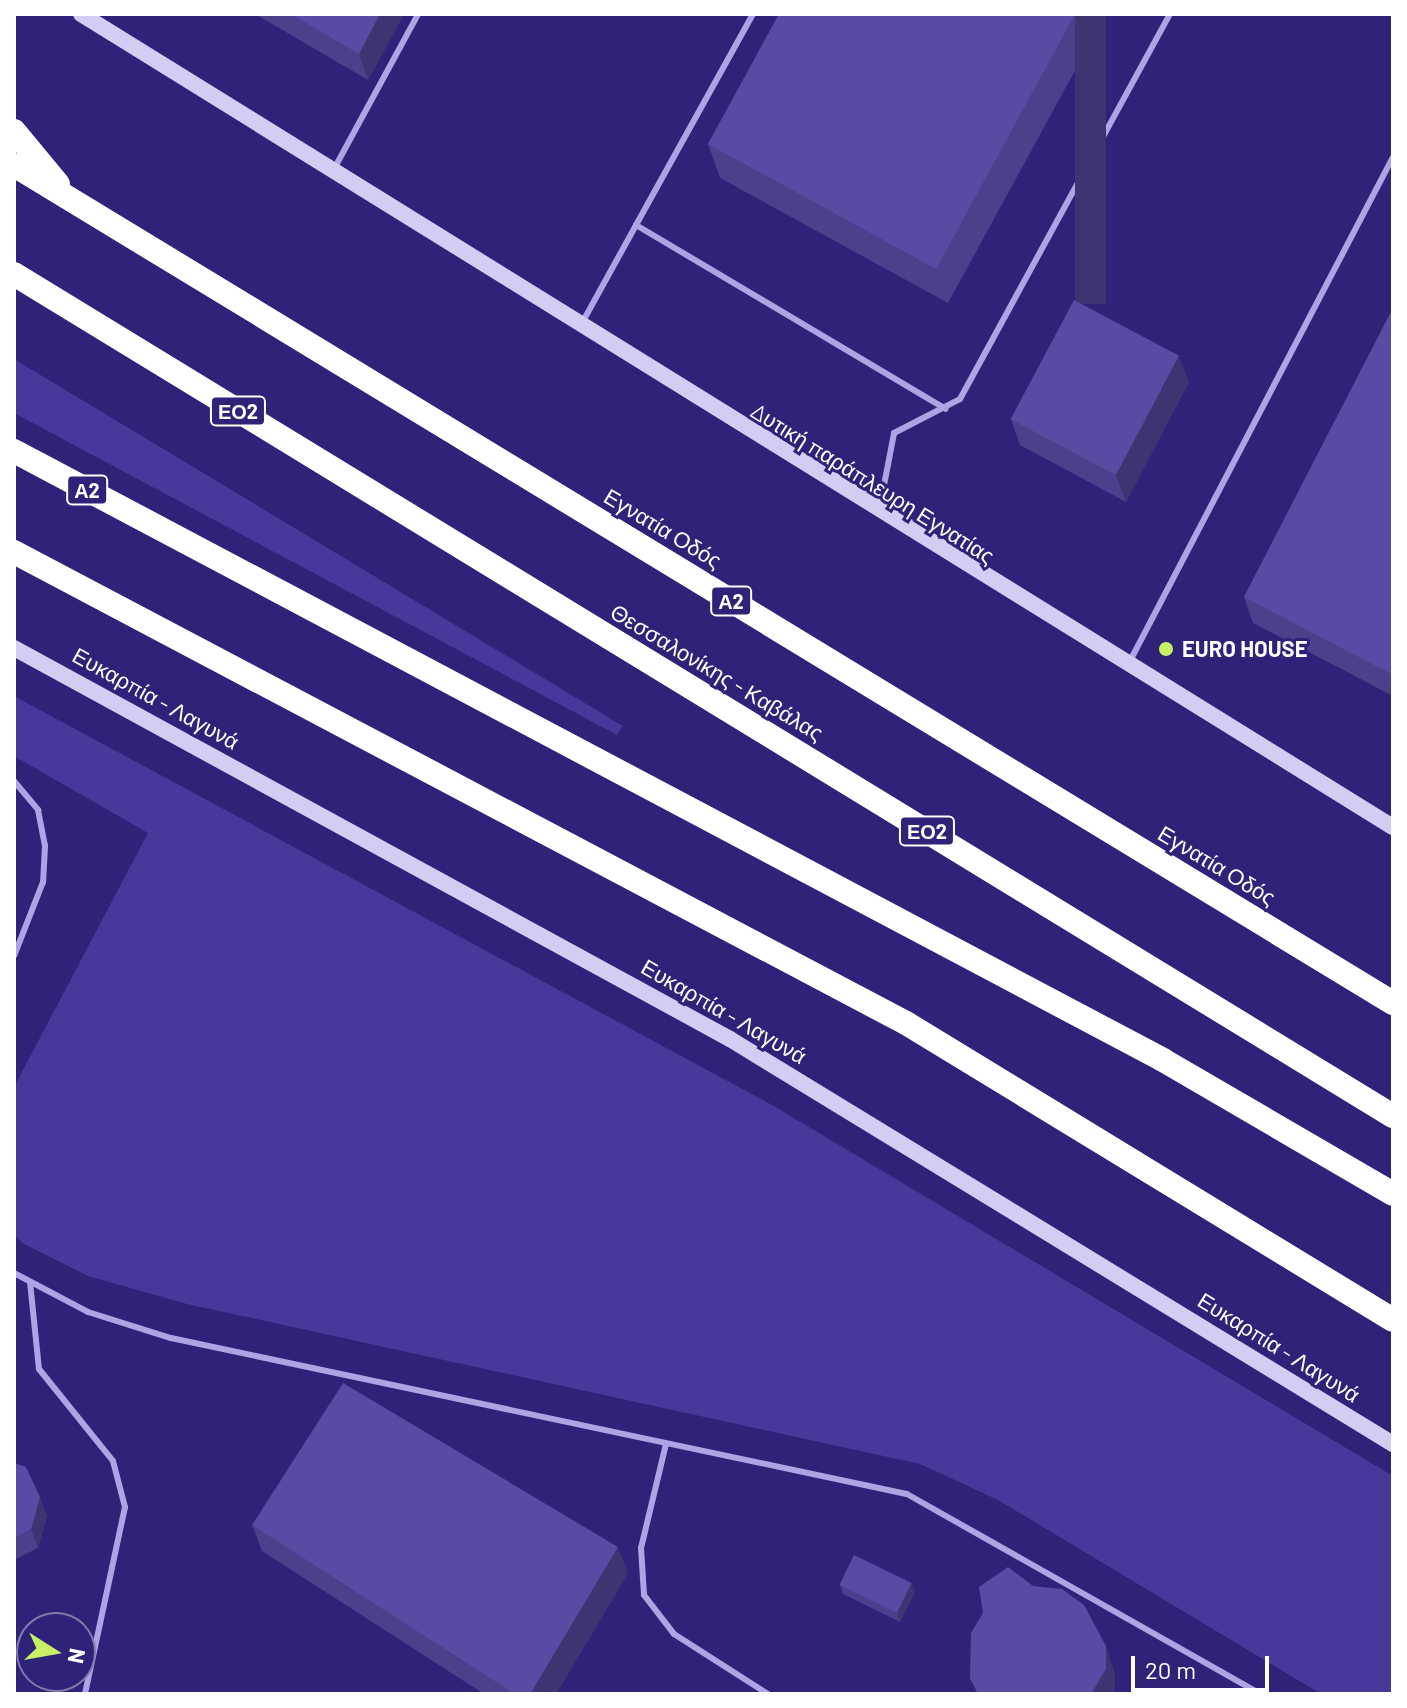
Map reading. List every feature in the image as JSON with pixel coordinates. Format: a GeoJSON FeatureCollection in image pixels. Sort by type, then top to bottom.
{"type":"FeatureCollection","features":[{"type":"Feature","properties":{"kind":"highway","name":"Α2"},"geometry":{"type":"LineString","coordinates":[[14,131],[69,199]]}},
{"type":"Feature","properties":{"kind":"highway"},"geometry":{"type":"LineString","coordinates":[[14,165],[69,199]]}},
{"type":"Feature","properties":{"kind":"highway","name":"Εγνατία Οδός"},"geometry":{"type":"LineString","coordinates":[[69,199],[1393,1003]]}},
{"type":"Feature","properties":{"kind":"highway","name":"Θεσσαλονίκης - Καβάλας"},"geometry":{"type":"LineString","coordinates":[[14,274],[1393,1116]]}},
{"type":"Feature","properties":{"kind":"highway","name":"Α2"},"geometry":{"type":"LineString","coordinates":[[14,451],[1149,1052],[1393,1194]]}},
{"type":"Feature","properties":{"kind":"highway"},"geometry":{"type":"LineString","coordinates":[[14,552],[906,1023],[1393,1320]]}},
{"type":"Feature","properties":{"kind":"street","name":"Δυτική παράπλευρη Εγνατίας"},"geometry":{"type":"LineString","coordinates":[[81,14],[880,514],[1393,827]]}},
{"type":"Feature","properties":{"kind":"street","name":"Ευκαρπία - Λαγυνά"},"geometry":{"type":"LineString","coordinates":[[14,648],[730,1039],[1393,1444]]}},
{"type":"Feature","properties":{"kind":"lane"},"geometry":{"type":"LineString","coordinates":[[332,171],[418,14]]}},
{"type":"Feature","properties":{"kind":"lane"},"geometry":{"type":"LineString","coordinates":[[579,327],[753,14]]}},
{"type":"Feature","properties":{"kind":"lane"},"geometry":{"type":"LineString","coordinates":[[880,514],[894,433],[946,409],[965,393],[1170,14]]}},
{"type":"Feature","properties":{"kind":"lane"},"geometry":{"type":"LineString","coordinates":[[1129,665],[1393,157]]}},
{"type":"Feature","properties":{"kind":"lane"},"geometry":{"type":"LineString","coordinates":[[636,225],[946,409]]}},
{"type":"Feature","properties":{"kind":"lane"},"geometry":{"type":"LineString","coordinates":[[14,781],[38,810],[45,846],[43,882],[14,956]]}},
{"type":"Feature","properties":{"kind":"lane"},"geometry":{"type":"LineString","coordinates":[[14,1273],[88,1312],[171,1338],[928,1502],[1261,1694]]}},
{"type":"Feature","properties":{"kind":"lane"},"geometry":{"type":"LineString","coordinates":[[30,1282],[36,1362],[113,1461],[125,1507],[85,1694]]}},
{"type":"Feature","properties":{"kind":"lane"},"geometry":{"type":"LineString","coordinates":[[666,1444],[641,1548],[644,1595],[674,1634],[768,1694]]}},
{"type":"Feature","properties":{"kind":"shaded area"},"geometry":{"type":"Polygon","coordinates":[[[14,359],[623,726],[617,735],[14,413],[14,359]]]}},
{"type":"Feature","properties":{"kind":"shaded area"},"geometry":{"type":"Polygon","coordinates":[[[14,696],[772,1105],[1393,1476],[1393,1694],[1321,1694],[998,1500],[920,1464],[187,1304],[88,1276],[24,1244],[14,1235],[14,1087],[148,833],[14,756],[14,696]]]}},
{"type":"Feature","properties":{"kind":"building"},"geometry":{"type":"Polygon","coordinates":[[[291,14],[380,14],[359,54],[291,14]]]}},
{"type":"Feature","properties":{"kind":"building"},"geometry":{"type":"Polygon","coordinates":[[[779,14],[1075,14],[936,269],[708,144],[779,14]]]}},
{"type":"Feature","properties":{"kind":"building"},"geometry":{"type":"Polygon","coordinates":[[[1074,300],[1179,356],[1116,475],[1011,419],[1074,300]]]}},
{"type":"Feature","properties":{"kind":"building"},"geometry":{"type":"Polygon","coordinates":[[[1393,308],[1393,675],[1244,597],[1393,308]]]}},
{"type":"Feature","properties":{"kind":"building"},"geometry":{"type":"Polygon","coordinates":[[[343,1383],[618,1547],[530,1694],[515,1694],[252,1525],[343,1383]]]}},
{"type":"Feature","properties":{"kind":"building"},"geometry":{"type":"Polygon","coordinates":[[[14,1463],[26,1467],[40,1497],[31,1529],[14,1538],[14,1463]]]}},
{"type":"Feature","properties":{"kind":"building"},"geometry":{"type":"Polygon","coordinates":[[[854,1555],[912,1583],[897,1613],[840,1585],[854,1555]]]}},
{"type":"Feature","properties":{"kind":"building"},"geometry":{"type":"Polygon","coordinates":[[[1008,1567],[1033,1586],[1062,1589],[1084,1605],[1106,1646],[1106,1669],[1091,1694],[978,1694],[970,1678],[971,1633],[983,1613],[979,1587],[1008,1567]]]}},
{"type":"Feature","properties":{"kind":"place","name":"EURO HOUSE"},"geometry":{"type":"Point","coordinates":[1166,649]}}]}
